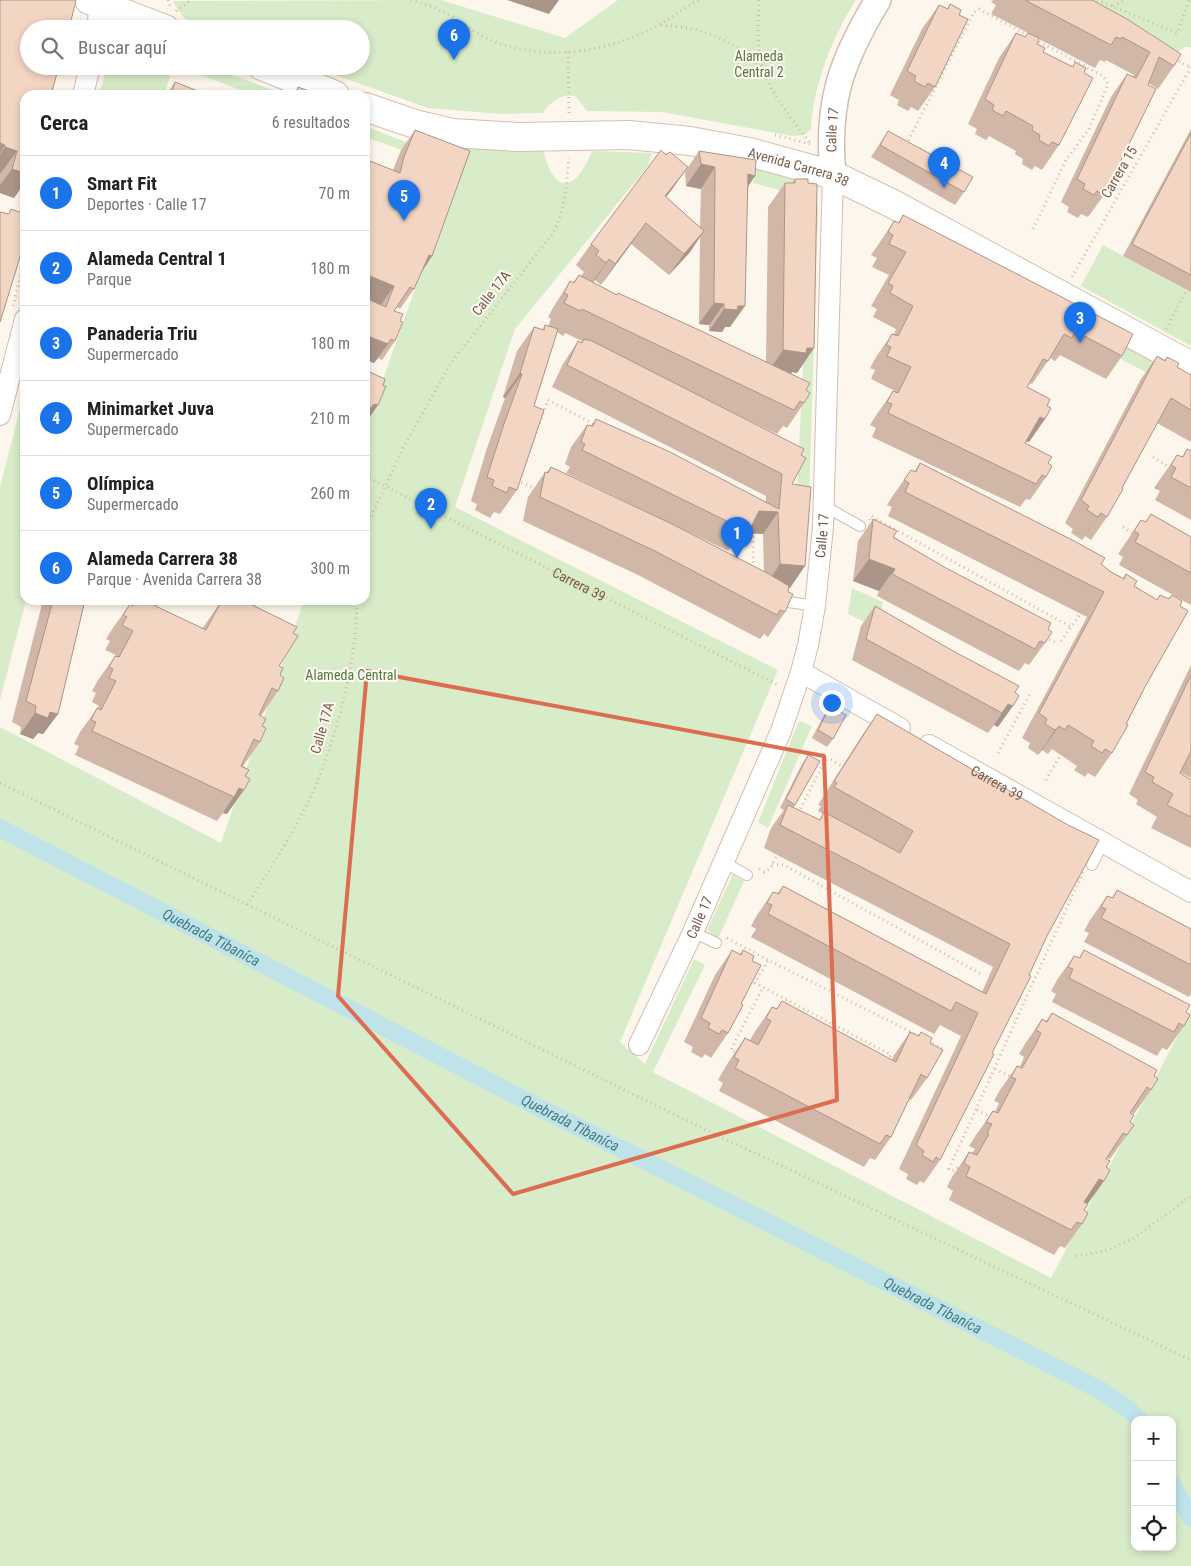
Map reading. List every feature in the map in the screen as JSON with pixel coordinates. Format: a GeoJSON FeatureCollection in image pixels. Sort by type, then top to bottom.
{"type":"FeatureCollection","features":[{"type":"Feature","properties":{"kind":"main road"},"geometry":{"type":"LineString","coordinates":[[97,8],[153,18]]}},
{"type":"Feature","properties":{"kind":"main road"},"geometry":{"type":"LineString","coordinates":[[285,75],[322,90]]}},
{"type":"Feature","properties":{"kind":"main road","name":"Avenida Carrera 38"},"geometry":{"type":"LineString","coordinates":[[370,109],[415,124],[453,133],[518,137],[569,121],[629,134],[690,141],[733,149],[825,158],[893,204],[1191,366]]}},
{"type":"Feature","properties":{"kind":"street","name":"Calle 17"},"geometry":{"type":"LineString","coordinates":[[639,1045],[692,932],[781,731],[802,672],[815,606],[824,506],[825,158],[835,97],[842,69],[854,39],[878,0]]}},
{"type":"Feature","properties":{"kind":"street"},"geometry":{"type":"LineString","coordinates":[[84,90],[89,75]]}},
{"type":"Feature","properties":{"kind":"street"},"geometry":{"type":"LineString","coordinates":[[0,416],[20,338]]}},
{"type":"Feature","properties":{"kind":"street","name":"Carrera 39"},"geometry":{"type":"LineString","coordinates":[[802,672],[1191,892]]}},
{"type":"Feature","properties":{"kind":"lane"},"geometry":{"type":"LineString","coordinates":[[824,506],[864,524]]}},
{"type":"Feature","properties":{"kind":"lane"},"geometry":{"type":"LineString","coordinates":[[789,602],[815,606]]}},
{"type":"Feature","properties":{"kind":"lane"},"geometry":{"type":"LineString","coordinates":[[1092,865],[1103,843]]}},
{"type":"Feature","properties":{"kind":"lane"},"geometry":{"type":"LineString","coordinates":[[725,858],[748,875]]}},
{"type":"Feature","properties":{"kind":"lane"},"geometry":{"type":"LineString","coordinates":[[692,932],[718,939]]}},
{"type":"Feature","properties":{"kind":"path"},"geometry":{"type":"LineString","coordinates":[[153,18],[191,0]]}},
{"type":"Feature","properties":{"kind":"path"},"geometry":{"type":"LineString","coordinates":[[411,0],[448,14],[489,39],[508,46],[542,52],[568,52],[624,40],[660,25],[699,0]]}},
{"type":"Feature","properties":{"kind":"path"},"geometry":{"type":"LineString","coordinates":[[758,0],[758,41],[763,69],[772,89],[825,158]]}},
{"type":"Feature","properties":{"kind":"path"},"geometry":{"type":"LineString","coordinates":[[1097,0],[1177,33],[1190,0]]}},
{"type":"Feature","properties":{"kind":"path"},"geometry":{"type":"LineString","coordinates":[[1108,0],[1112,6]]}},
{"type":"Feature","properties":{"kind":"path"},"geometry":{"type":"LineString","coordinates":[[1112,6],[1125,0]]}},
{"type":"Feature","properties":{"kind":"path"},"geometry":{"type":"LineString","coordinates":[[907,152],[905,146],[974,12],[979,9],[1103,76],[1108,84],[1089,129],[1066,160],[1033,229]]}},
{"type":"Feature","properties":{"kind":"path"},"geometry":{"type":"LineString","coordinates":[[660,25],[688,27],[715,34],[745,53],[763,69]]}},
{"type":"Feature","properties":{"kind":"path","name":"Calle 17A"},"geometry":{"type":"LineString","coordinates":[[370,519],[404,446],[451,363],[560,221],[564,209],[569,121],[568,52]]}},
{"type":"Feature","properties":{"kind":"path"},"geometry":{"type":"LineString","coordinates":[[1166,54],[1191,67]]}},
{"type":"Feature","properties":{"kind":"path","name":"Carrera 15"},"geometry":{"type":"LineString","coordinates":[[1071,279],[1191,67]]}},
{"type":"Feature","properties":{"kind":"path"},"geometry":{"type":"LineString","coordinates":[[772,134],[825,158]]}},
{"type":"Feature","properties":{"kind":"path"},"geometry":{"type":"LineString","coordinates":[[1164,332],[1191,281]]}},
{"type":"Feature","properties":{"kind":"path"},"geometry":{"type":"LineString","coordinates":[[548,400],[752,507],[754,586],[750,593],[519,481],[548,400]]}},
{"type":"Feature","properties":{"kind":"path"},"geometry":{"type":"LineString","coordinates":[[1152,457],[1174,470]]}},
{"type":"Feature","properties":{"kind":"path","name":"Carrera 39"},"geometry":{"type":"LineString","coordinates":[[370,479],[794,694]]}},
{"type":"Feature","properties":{"kind":"path"},"geometry":{"type":"LineString","coordinates":[[864,524],[871,516],[1070,627]]}},
{"type":"Feature","properties":{"kind":"path"},"geometry":{"type":"LineString","coordinates":[[1123,528],[1140,537]]}},
{"type":"Feature","properties":{"kind":"path"},"geometry":{"type":"LineString","coordinates":[[1061,642],[1088,603]]}},
{"type":"Feature","properties":{"kind":"path","name":"Calle 17A"},"geometry":{"type":"LineString","coordinates":[[247,905],[280,854],[320,776],[336,725],[356,637],[357,605]]}},
{"type":"Feature","properties":{"kind":"path"},"geometry":{"type":"LineString","coordinates":[[1039,634],[1056,643]]}},
{"type":"Feature","properties":{"kind":"path"},"geometry":{"type":"LineString","coordinates":[[998,753],[1031,692]]}},
{"type":"Feature","properties":{"kind":"path"},"geometry":{"type":"LineString","coordinates":[[1046,780],[1065,746]]}},
{"type":"Feature","properties":{"kind":"path"},"geometry":{"type":"LineString","coordinates":[[794,821],[825,761],[830,759],[846,769]]}},
{"type":"Feature","properties":{"kind":"path"},"geometry":{"type":"LineString","coordinates":[[0,783],[695,1125],[1191,1360]]}},
{"type":"Feature","properties":{"kind":"path"},"geometry":{"type":"LineString","coordinates":[[725,858],[764,872],[772,865],[781,847]]}},
{"type":"Feature","properties":{"kind":"path"},"geometry":{"type":"LineString","coordinates":[[772,865],[777,863],[784,866],[981,974]]}},
{"type":"Feature","properties":{"kind":"path"},"geometry":{"type":"LineString","coordinates":[[963,1165],[952,1171],[949,1169],[1083,871]]}},
{"type":"Feature","properties":{"kind":"path"},"geometry":{"type":"LineString","coordinates":[[718,939],[768,960],[943,1049]]}},
{"type":"Feature","properties":{"kind":"path"},"geometry":{"type":"LineString","coordinates":[[768,960],[755,983],[891,1055],[887,1064]]}},
{"type":"Feature","properties":{"kind":"path"},"geometry":{"type":"LineString","coordinates":[[740,1055],[731,1050],[763,987]]}},
{"type":"Feature","properties":{"kind":"path"},"geometry":{"type":"LineString","coordinates":[[995,1069],[1012,1078]]}},
{"type":"Feature","properties":{"kind":"path"},"geometry":{"type":"LineString","coordinates":[[977,1110],[994,1119]]}},
{"type":"Feature","properties":{"kind":"path"},"geometry":{"type":"LineString","coordinates":[[1076,1256],[1105,1251],[1134,1238],[1191,1196]]}},
{"type":"Feature","properties":{"kind":"highlighted area"},"geometry":{"type":"Polygon","coordinates":[[[367,671],[824,756],[837,1100],[513,1194],[338,996],[367,671]]]}},
{"type":"Feature","properties":{"kind":"green space","name":"Alameda Central 2"},"geometry":{"type":"Polygon","coordinates":[[[441,0],[565,38],[618,0],[856,0],[832,45],[820,78],[811,129],[804,135],[792,136],[662,112],[587,111],[575,96],[565,96],[556,99],[543,113],[502,114],[428,108],[335,75],[370,75],[370,20],[188,20],[178,11],[173,1],[441,0]]]}},
{"type":"Feature","properties":{"kind":"green space"},"geometry":{"type":"Polygon","coordinates":[[[1081,0],[1191,0],[1191,47],[1185,47],[1177,53],[1081,0]]]}},
{"type":"Feature","properties":{"kind":"green space"},"geometry":{"type":"Polygon","coordinates":[[[105,75],[170,75],[166,90],[100,90],[105,75]]]}},
{"type":"Feature","properties":{"kind":"green space"},"geometry":{"type":"Polygon","coordinates":[[[200,75],[232,75],[273,90],[241,90],[200,75]]]}},
{"type":"Feature","properties":{"kind":"green space"},"geometry":{"type":"Polygon","coordinates":[[[370,128],[403,141],[439,150],[434,161],[370,139],[370,128]]]}},
{"type":"Feature","properties":{"kind":"green space","name":"Alameda Central"},"geometry":{"type":"Polygon","coordinates":[[[468,148],[544,151],[551,172],[558,181],[563,183],[568,183],[576,178],[586,165],[592,151],[652,153],[648,166],[515,329],[455,507],[778,670],[620,1042],[645,1064],[694,959],[705,965],[653,1072],[1051,1278],[1191,1010],[1191,1566],[0,1566],[0,727],[221,843],[302,605],[370,605],[370,416],[457,170],[468,148]]]}},
{"type":"Feature","properties":{"kind":"green space"},"geometry":{"type":"Polygon","coordinates":[[[755,167],[802,181],[817,203],[818,209],[808,534],[795,532],[811,203],[806,197],[753,183],[755,167]]]}},
{"type":"Feature","properties":{"kind":"green space"},"geometry":{"type":"Polygon","coordinates":[[[1103,245],[1179,286],[1188,286],[1191,291],[1191,346],[1081,286],[1103,245]]]}},
{"type":"Feature","properties":{"kind":"green space"},"geometry":{"type":"Polygon","coordinates":[[[1122,343],[1164,367],[1157,378],[1117,357],[1122,343]]]}},
{"type":"Feature","properties":{"kind":"green space"},"geometry":{"type":"Polygon","coordinates":[[[20,409],[20,605],[25,605],[0,700],[0,487],[20,409]]]}},
{"type":"Feature","properties":{"kind":"green space"},"geometry":{"type":"Polygon","coordinates":[[[852,588],[883,602],[879,629],[848,614],[852,588]]]}},
{"type":"Feature","properties":{"kind":"green space"},"geometry":{"type":"Polygon","coordinates":[[[799,721],[812,726],[768,828],[758,822],[799,721]]]}},
{"type":"Feature","properties":{"kind":"green space"},"geometry":{"type":"Polygon","coordinates":[[[733,874],[744,881],[718,939],[707,930],[733,874]]]}},
{"type":"Feature","properties":{"kind":"building"},"geometry":{"type":"Polygon","coordinates":[[[0,0],[76,0],[71,20],[20,20],[20,75],[57,75],[52,90],[20,90],[20,171],[12,169],[17,151],[0,143],[0,0]]]}},
{"type":"Feature","properties":{"kind":"building"},"geometry":{"type":"Polygon","coordinates":[[[1025,0],[1092,0],[1127,19],[1181,54],[1174,66],[1159,57],[1148,85],[1156,89],[1104,195],[1097,191],[1094,195],[1083,189],[1085,184],[1077,179],[1127,74],[1136,78],[1150,52],[1122,37],[1121,39],[1116,37],[1111,45],[1025,0]]]}},
{"type":"Feature","properties":{"kind":"building"},"geometry":{"type":"Polygon","coordinates":[[[950,4],[961,10],[959,15],[968,19],[935,87],[928,83],[925,87],[914,81],[916,76],[907,71],[939,5],[948,9],[950,4]]]}},
{"type":"Feature","properties":{"kind":"building"},"geometry":{"type":"Polygon","coordinates":[[[1016,33],[1025,37],[1028,33],[1039,38],[1037,44],[1045,48],[1043,52],[1073,67],[1075,62],[1086,68],[1084,73],[1093,78],[1059,145],[1052,142],[1049,146],[1039,140],[1040,135],[1032,130],[1033,126],[1006,111],[1003,116],[992,110],[994,105],[985,99],[1016,33]]]}},
{"type":"Feature","properties":{"kind":"building"},"geometry":{"type":"Polygon","coordinates":[[[175,82],[195,90],[173,90],[175,82]]]}},
{"type":"Feature","properties":{"kind":"building"},"geometry":{"type":"Polygon","coordinates":[[[415,130],[470,151],[432,256],[429,255],[414,289],[410,287],[394,311],[403,314],[400,321],[403,322],[395,341],[391,339],[388,344],[370,337],[370,300],[386,307],[394,286],[370,276],[370,161],[400,173],[415,130]]]}},
{"type":"Feature","properties":{"kind":"building"},"geometry":{"type":"Polygon","coordinates":[[[888,131],[973,177],[964,192],[880,145],[888,131]]]}},
{"type":"Feature","properties":{"kind":"building"},"geometry":{"type":"Polygon","coordinates":[[[1191,133],[1191,275],[1132,244],[1191,133]]]}},
{"type":"Feature","properties":{"kind":"building"},"geometry":{"type":"Polygon","coordinates":[[[661,150],[666,155],[670,152],[688,167],[665,196],[704,231],[684,254],[646,223],[615,264],[609,259],[606,263],[596,255],[599,251],[591,244],[661,150]]]}},
{"type":"Feature","properties":{"kind":"building"},"geometry":{"type":"Polygon","coordinates":[[[699,151],[756,160],[755,176],[748,174],[745,306],[738,306],[737,310],[724,309],[724,304],[714,303],[715,167],[701,164],[699,151]]]}},
{"type":"Feature","properties":{"kind":"building"},"geometry":{"type":"Polygon","coordinates":[[[795,179],[808,179],[808,183],[817,184],[814,348],[807,348],[806,353],[783,350],[785,183],[795,183],[795,179]]]}},
{"type":"Feature","properties":{"kind":"building"},"geometry":{"type":"Polygon","coordinates":[[[11,209],[20,212],[20,257],[0,322],[0,212],[9,214],[11,209]]]}},
{"type":"Feature","properties":{"kind":"building"},"geometry":{"type":"Polygon","coordinates":[[[903,215],[1133,334],[1122,356],[1075,331],[1072,338],[1064,334],[1048,361],[1043,359],[1027,387],[1050,399],[1047,406],[1051,408],[1045,419],[1040,417],[1025,443],[1052,457],[1048,463],[1052,466],[1046,477],[1042,475],[1036,484],[888,413],[892,404],[887,402],[893,391],[898,393],[911,367],[887,356],[891,347],[886,345],[892,334],[898,336],[913,306],[890,293],[893,286],[888,283],[906,252],[889,244],[893,235],[888,232],[894,221],[899,223],[903,215]]]}},
{"type":"Feature","properties":{"kind":"building"},"geometry":{"type":"Polygon","coordinates":[[[579,275],[617,295],[618,293],[810,383],[806,390],[810,393],[804,403],[800,401],[794,410],[582,309],[580,311],[564,303],[568,295],[564,293],[570,281],[574,283],[579,275]]]}},
{"type":"Feature","properties":{"kind":"building"},"geometry":{"type":"Polygon","coordinates":[[[545,325],[558,329],[534,406],[544,410],[517,490],[509,487],[507,493],[492,486],[494,480],[487,477],[522,374],[520,373],[534,327],[544,330],[545,325]]]}},
{"type":"Feature","properties":{"kind":"building"},"geometry":{"type":"Polygon","coordinates":[[[584,339],[592,341],[804,449],[801,455],[806,458],[792,484],[811,487],[805,566],[780,564],[778,512],[759,511],[751,527],[746,525],[743,529],[582,450],[585,444],[581,442],[587,425],[593,426],[596,419],[670,452],[779,509],[782,474],[567,365],[578,341],[582,343],[584,339]]]}},
{"type":"Feature","properties":{"kind":"building"},"geometry":{"type":"Polygon","coordinates":[[[1157,356],[1165,361],[1167,357],[1179,363],[1177,367],[1191,375],[1191,410],[1171,398],[1107,517],[1101,513],[1098,517],[1087,510],[1089,506],[1081,500],[1157,356]]]}},
{"type":"Feature","properties":{"kind":"building"},"geometry":{"type":"Polygon","coordinates":[[[370,372],[385,379],[383,386],[386,386],[378,405],[374,404],[371,408],[370,372]]]}},
{"type":"Feature","properties":{"kind":"building"},"geometry":{"type":"Polygon","coordinates":[[[1187,449],[1191,451],[1191,488],[1171,477],[1176,468],[1171,465],[1177,455],[1183,457],[1187,449]]]}},
{"type":"Feature","properties":{"kind":"building"},"geometry":{"type":"Polygon","coordinates":[[[920,463],[1105,558],[1101,564],[1124,579],[1126,574],[1137,581],[1134,586],[1157,600],[1160,595],[1169,599],[1172,595],[1182,601],[1180,606],[1188,611],[1146,685],[1126,724],[1128,725],[1112,753],[1105,749],[1102,753],[1091,746],[1094,741],[1068,725],[1065,730],[1059,726],[1055,730],[1045,724],[1047,719],[1039,713],[1104,592],[905,492],[909,483],[904,480],[911,470],[916,472],[920,463]]]}},
{"type":"Feature","properties":{"kind":"building"},"geometry":{"type":"Polygon","coordinates":[[[551,467],[672,524],[789,586],[788,592],[793,594],[785,612],[780,610],[777,615],[655,551],[540,497],[545,472],[548,473],[551,467]]]}},
{"type":"Feature","properties":{"kind":"building"},"geometry":{"type":"Polygon","coordinates":[[[1151,514],[1191,537],[1191,573],[1135,542],[1139,534],[1134,531],[1141,520],[1146,522],[1151,514]]]}},
{"type":"Feature","properties":{"kind":"building"},"geometry":{"type":"Polygon","coordinates":[[[873,519],[897,531],[893,537],[946,568],[1051,623],[1048,629],[1052,632],[1045,643],[1040,641],[1035,649],[892,574],[895,569],[869,559],[873,519]]]}},
{"type":"Feature","properties":{"kind":"building"},"geometry":{"type":"Polygon","coordinates":[[[52,605],[84,605],[58,714],[50,712],[48,718],[35,713],[36,706],[26,701],[52,605]]]}},
{"type":"Feature","properties":{"kind":"building"},"geometry":{"type":"Polygon","coordinates":[[[129,605],[154,605],[206,630],[219,605],[252,605],[297,627],[293,633],[298,636],[279,666],[283,668],[280,675],[284,678],[278,691],[272,688],[259,715],[266,719],[262,726],[266,728],[260,742],[254,739],[241,766],[249,770],[245,776],[250,779],[244,790],[239,788],[234,797],[92,731],[96,722],[91,720],[97,708],[101,710],[116,681],[109,678],[113,669],[109,667],[115,656],[119,657],[133,631],[122,625],[127,617],[123,615],[129,605]]]}},
{"type":"Feature","properties":{"kind":"building"},"geometry":{"type":"Polygon","coordinates":[[[875,606],[1019,686],[1015,692],[1019,696],[1013,706],[1008,704],[1002,713],[866,639],[875,606]]]}},
{"type":"Feature","properties":{"kind":"building"},"geometry":{"type":"Polygon","coordinates":[[[1191,675],[1191,751],[1180,773],[1191,780],[1191,817],[1167,805],[1173,794],[1152,782],[1154,777],[1145,772],[1191,675]]]}},
{"type":"Feature","properties":{"kind":"building"},"geometry":{"type":"Polygon","coordinates":[[[830,706],[846,715],[833,739],[818,730],[830,706]]]}},
{"type":"Feature","properties":{"kind":"building"},"geometry":{"type":"Polygon","coordinates":[[[877,714],[1068,825],[1099,840],[1047,936],[1029,975],[1031,976],[992,1053],[994,1054],[940,1160],[936,1157],[933,1162],[922,1155],[924,1151],[916,1145],[978,1013],[956,1002],[951,1011],[768,914],[772,905],[767,903],[773,892],[779,894],[783,886],[986,994],[1010,944],[780,825],[788,805],[820,820],[824,812],[900,853],[913,831],[834,787],[837,783],[834,781],[877,714]]]}},
{"type":"Feature","properties":{"kind":"building"},"geometry":{"type":"Polygon","coordinates":[[[808,755],[820,761],[795,805],[786,799],[808,755]]]}},
{"type":"Feature","properties":{"kind":"building"},"geometry":{"type":"Polygon","coordinates":[[[1117,890],[1191,929],[1191,965],[1101,918],[1106,909],[1101,907],[1107,896],[1113,898],[1117,890]]]}},
{"type":"Feature","properties":{"kind":"building"},"geometry":{"type":"Polygon","coordinates":[[[732,950],[741,955],[743,950],[754,956],[752,961],[761,965],[728,1033],[722,1030],[719,1034],[708,1028],[710,1023],[701,1018],[732,950]]]}},
{"type":"Feature","properties":{"kind":"building"},"geometry":{"type":"Polygon","coordinates":[[[1084,950],[1190,1005],[1186,1012],[1190,1015],[1184,1026],[1179,1023],[1174,1032],[1069,978],[1073,969],[1068,967],[1074,956],[1080,958],[1084,950]]]}},
{"type":"Feature","properties":{"kind":"building"},"geometry":{"type":"Polygon","coordinates":[[[782,1001],[896,1062],[910,1032],[919,1036],[921,1032],[932,1038],[930,1043],[943,1050],[927,1078],[921,1074],[891,1137],[886,1135],[880,1144],[735,1068],[739,1060],[734,1057],[745,1038],[758,1045],[771,1021],[766,1018],[772,1007],[777,1009],[782,1001]]]}},
{"type":"Feature","properties":{"kind":"building"},"geometry":{"type":"Polygon","coordinates":[[[1052,1013],[1157,1070],[1154,1076],[1158,1079],[1151,1090],[1147,1087],[1130,1113],[1134,1115],[1130,1122],[1134,1125],[1127,1135],[1123,1133],[1106,1159],[1110,1161],[1106,1167],[1110,1170],[1104,1181],[1099,1179],[1084,1202],[1088,1204],[1084,1210],[1088,1213],[1082,1224],[1077,1222],[1071,1230],[966,1176],[970,1167],[964,1163],[969,1152],[977,1155],[989,1134],[987,1133],[992,1124],[986,1122],[993,1111],[998,1113],[1016,1079],[1011,1077],[1017,1066],[1022,1068],[1037,1042],[1041,1033],[1036,1030],[1042,1019],[1047,1022],[1052,1013]]]}},
{"type":"Feature","properties":{"kind":"waterway","name":"Quebrada Tibaníca"},"geometry":{"type":"LineString","coordinates":[[0,828],[542,1109],[1102,1391],[1135,1416]]}},
{"type":"Feature","properties":{"kind":"waterway","name":"Quebrada Tibaníca"},"geometry":{"type":"LineString","coordinates":[[1176,1491],[1191,1518]]}},
{"type":"Feature","properties":{"kind":"place","name":"Alameda Carrera 38"},"geometry":{"type":"Point","coordinates":[454,60]}},
{"type":"Feature","properties":{"kind":"place","name":"Minimarket Juva"},"geometry":{"type":"Point","coordinates":[944,188]}},
{"type":"Feature","properties":{"kind":"place","name":"Olímpica"},"geometry":{"type":"Point","coordinates":[404,221]}},
{"type":"Feature","properties":{"kind":"place","name":"Panaderia Triu"},"geometry":{"type":"Point","coordinates":[1080,343]}},
{"type":"Feature","properties":{"kind":"place","name":"Alameda Central 1"},"geometry":{"type":"Point","coordinates":[431,529]}},
{"type":"Feature","properties":{"kind":"place","name":"Smart Fit"},"geometry":{"type":"Point","coordinates":[737,558]}}]}
